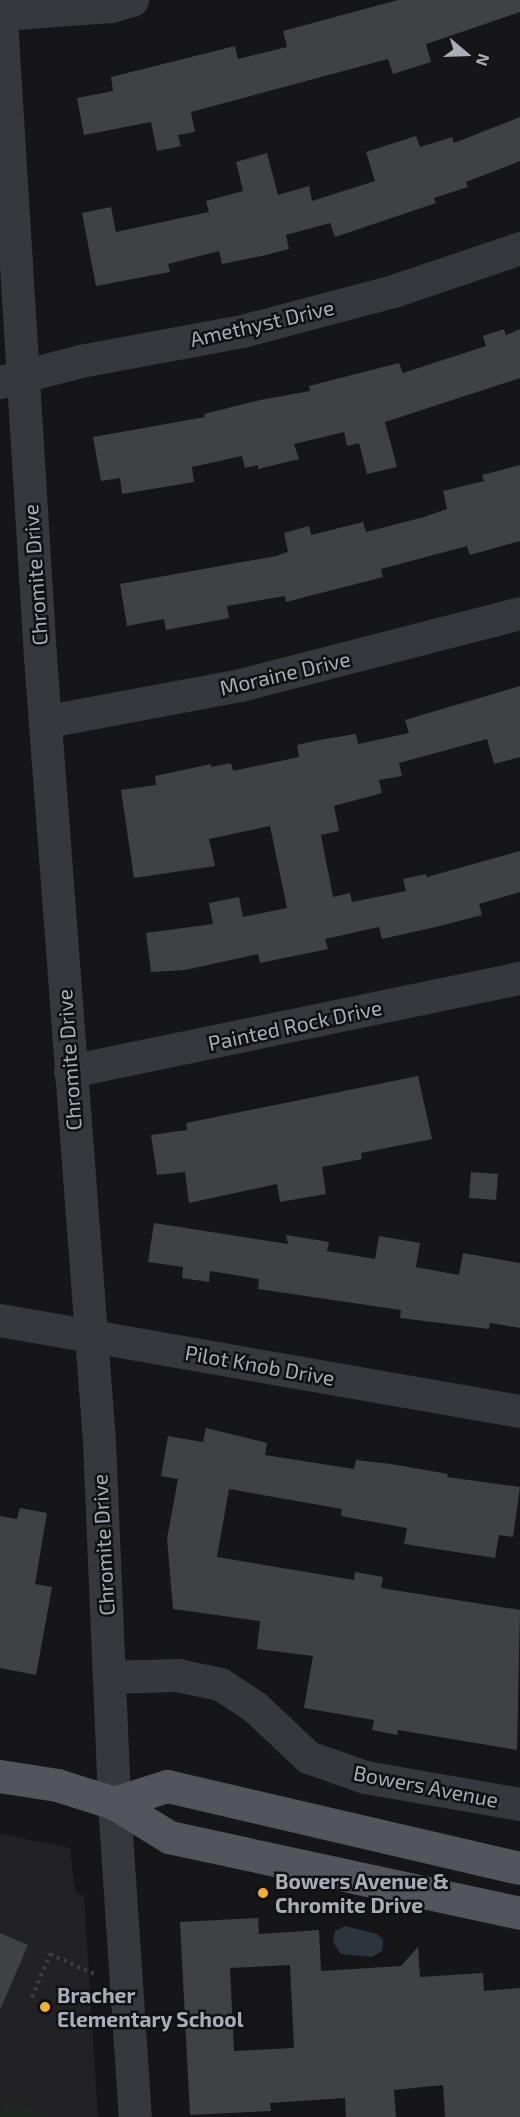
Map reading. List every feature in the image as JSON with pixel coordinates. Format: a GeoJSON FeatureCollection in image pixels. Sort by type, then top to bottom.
{"type":"FeatureCollection","features":[{"type":"Feature","properties":{"kind":"main road"},"geometry":{"type":"LineString","coordinates":[[0,1776],[57,1785],[114,1803],[170,1837],[520,1913]]}},
{"type":"Feature","properties":{"kind":"main road"},"geometry":{"type":"LineString","coordinates":[[114,1803],[167,1786],[520,1868]]}},
{"type":"Feature","properties":{"kind":"street"},"geometry":{"type":"LineString","coordinates":[[1,14],[111,6],[132,0]]}},
{"type":"Feature","properties":{"kind":"street","name":"Chromite Drive"},"geometry":{"type":"LineString","coordinates":[[0,3],[12,378],[48,720],[70,1071],[99,1441],[114,1803],[135,2117]]}},
{"type":"Feature","properties":{"kind":"street","name":"Amethyst Drive"},"geometry":{"type":"LineString","coordinates":[[12,378],[242,331],[393,291],[520,248]]}},
{"type":"Feature","properties":{"kind":"street","name":"Moraine Drive"},"geometry":{"type":"LineString","coordinates":[[48,720],[240,685],[520,612]]}},
{"type":"Feature","properties":{"kind":"street","name":"Painted Rock Drive"},"geometry":{"type":"LineString","coordinates":[[70,1071],[520,978]]}},
{"type":"Feature","properties":{"kind":"street","name":"Pilot Knob Drive"},"geometry":{"type":"LineString","coordinates":[[0,1320],[520,1410]]}},
{"type":"Feature","properties":{"kind":"street","name":"Bowers Avenue"},"geometry":{"type":"LineString","coordinates":[[109,1677],[177,1675],[220,1684],[255,1707],[308,1757],[365,1777],[520,1804]]}},
{"type":"Feature","properties":{"kind":"path"},"geometry":{"type":"LineString","coordinates":[[32,1997],[50,1954],[95,1975]]}},
{"type":"Feature","properties":{"kind":"shaded area","name":"Bracher Elementary School"},"geometry":{"type":"Polygon","coordinates":[[[0,1834],[70,1848],[75,1891],[84,1897],[98,2117],[0,2117],[0,1834]]]}},
{"type":"Feature","properties":{"kind":"shaded area"},"geometry":{"type":"Polygon","coordinates":[[[345,1926],[377,1934],[383,1940],[382,1951],[372,1957],[341,1954],[333,1942],[335,1931],[345,1926]]]}},
{"type":"Feature","properties":{"kind":"shaded area"},"geometry":{"type":"Polygon","coordinates":[[[6,2097],[50,2117],[0,2117],[6,2097]]]}},
{"type":"Feature","properties":{"kind":"building"},"geometry":{"type":"Polygon","coordinates":[[[398,0],[520,0],[520,12],[426,44],[431,62],[393,74],[388,59],[191,112],[195,132],[178,135],[181,146],[157,151],[151,122],[84,135],[77,98],[113,91],[111,77],[235,46],[238,59],[287,47],[283,31],[398,0]]]}},
{"type":"Feature","properties":{"kind":"building"},"geometry":{"type":"Polygon","coordinates":[[[520,117],[520,161],[466,182],[468,187],[434,198],[436,203],[335,237],[330,223],[286,235],[289,249],[266,255],[222,264],[219,251],[168,264],[170,272],[96,286],[82,213],[111,207],[116,232],[209,212],[206,201],[243,191],[236,162],[267,153],[278,195],[309,186],[312,201],[375,181],[366,152],[416,136],[420,147],[452,137],[454,143],[520,117]]]}},
{"type":"Feature","properties":{"kind":"building"},"geometry":{"type":"Polygon","coordinates":[[[504,329],[506,335],[520,329],[520,378],[385,422],[397,467],[367,474],[359,443],[347,446],[344,432],[294,444],[299,459],[258,469],[258,465],[245,468],[242,456],[192,467],[194,482],[122,494],[120,478],[101,481],[93,437],[205,417],[204,414],[260,400],[310,391],[309,386],[399,363],[403,373],[486,346],[483,336],[504,329]]]}},
{"type":"Feature","properties":{"kind":"building"},"geometry":{"type":"Polygon","coordinates":[[[520,465],[520,541],[470,555],[467,546],[381,569],[383,577],[286,602],[285,596],[227,606],[229,618],[166,630],[164,619],[127,626],[120,584],[276,556],[288,552],[284,533],[309,526],[311,535],[363,522],[366,532],[424,517],[447,509],[443,491],[484,481],[482,475],[520,465]]]}},
{"type":"Feature","properties":{"kind":"building"},"geometry":{"type":"Polygon","coordinates":[[[520,686],[520,757],[494,764],[487,739],[399,763],[402,776],[379,780],[382,793],[334,806],[339,831],[321,835],[333,897],[350,893],[352,902],[406,891],[403,879],[426,874],[427,877],[520,851],[520,892],[479,904],[482,915],[382,939],[379,927],[325,939],[328,949],[260,963],[258,954],[185,970],[151,972],[146,933],[213,924],[209,903],[239,897],[243,917],[287,908],[270,826],[209,839],[215,866],[134,878],[121,790],[156,785],[155,776],[211,764],[211,767],[231,763],[233,771],[299,757],[297,745],[319,740],[356,734],[358,744],[409,733],[405,720],[520,686]]]}},
{"type":"Feature","properties":{"kind":"building"},"geometry":{"type":"Polygon","coordinates":[[[418,1076],[432,1139],[361,1153],[362,1159],[322,1167],[326,1194],[280,1202],[277,1184],[189,1203],[185,1172],[157,1175],[151,1135],[187,1130],[186,1123],[418,1076]]]}},
{"type":"Feature","properties":{"kind":"building"},"geometry":{"type":"Polygon","coordinates":[[[471,1172],[498,1174],[496,1200],[469,1198],[471,1172]]]}},
{"type":"Feature","properties":{"kind":"building"},"geometry":{"type":"Polygon","coordinates":[[[154,1223],[288,1244],[286,1235],[329,1242],[327,1251],[375,1259],[379,1236],[420,1243],[416,1267],[459,1275],[463,1253],[520,1263],[520,1328],[490,1323],[489,1329],[400,1318],[401,1310],[258,1289],[259,1279],[210,1271],[209,1282],[182,1278],[183,1267],[148,1262],[154,1223]]]}},
{"type":"Feature","properties":{"kind":"building"},"geometry":{"type":"Polygon","coordinates":[[[206,1428],[267,1443],[265,1455],[354,1469],[356,1460],[391,1464],[448,1474],[447,1477],[520,1487],[513,1537],[499,1535],[495,1558],[404,1544],[407,1528],[341,1516],[342,1509],[229,1489],[217,1557],[354,1580],[355,1572],[383,1577],[381,1588],[520,1610],[517,1750],[398,1730],[397,1735],[372,1730],[374,1720],[304,1708],[313,1656],[257,1649],[260,1621],[173,1609],[167,1539],[178,1479],[161,1476],[168,1436],[203,1442],[206,1428]]]}},
{"type":"Feature","properties":{"kind":"building"},"geometry":{"type":"Polygon","coordinates":[[[20,1508],[47,1513],[35,1584],[52,1587],[36,1675],[0,1668],[0,1516],[17,1519],[20,1508]]]}},
{"type":"Feature","properties":{"kind":"building"},"geometry":{"type":"Polygon","coordinates":[[[258,1918],[259,1934],[319,1930],[321,1971],[401,1966],[418,1947],[420,1977],[483,1973],[484,1991],[520,1988],[520,2117],[445,2117],[443,2085],[394,2090],[396,2117],[346,2117],[345,2098],[270,2103],[271,2111],[190,2115],[180,1922],[258,1918]],[[290,1965],[230,1968],[234,2051],[294,2048],[290,1965]]]}},
{"type":"Feature","properties":{"kind":"building"},"geometry":{"type":"Polygon","coordinates":[[[0,1933],[28,1945],[0,2010],[0,1933]]]}},
{"type":"Feature","properties":{"kind":"place","name":"Bowers Avenue & Chromite Drive"},"geometry":{"type":"Point","coordinates":[263,1893]}},
{"type":"Feature","properties":{"kind":"place","name":"Bracher Elementary School"},"geometry":{"type":"Point","coordinates":[45,2007]}}]}
